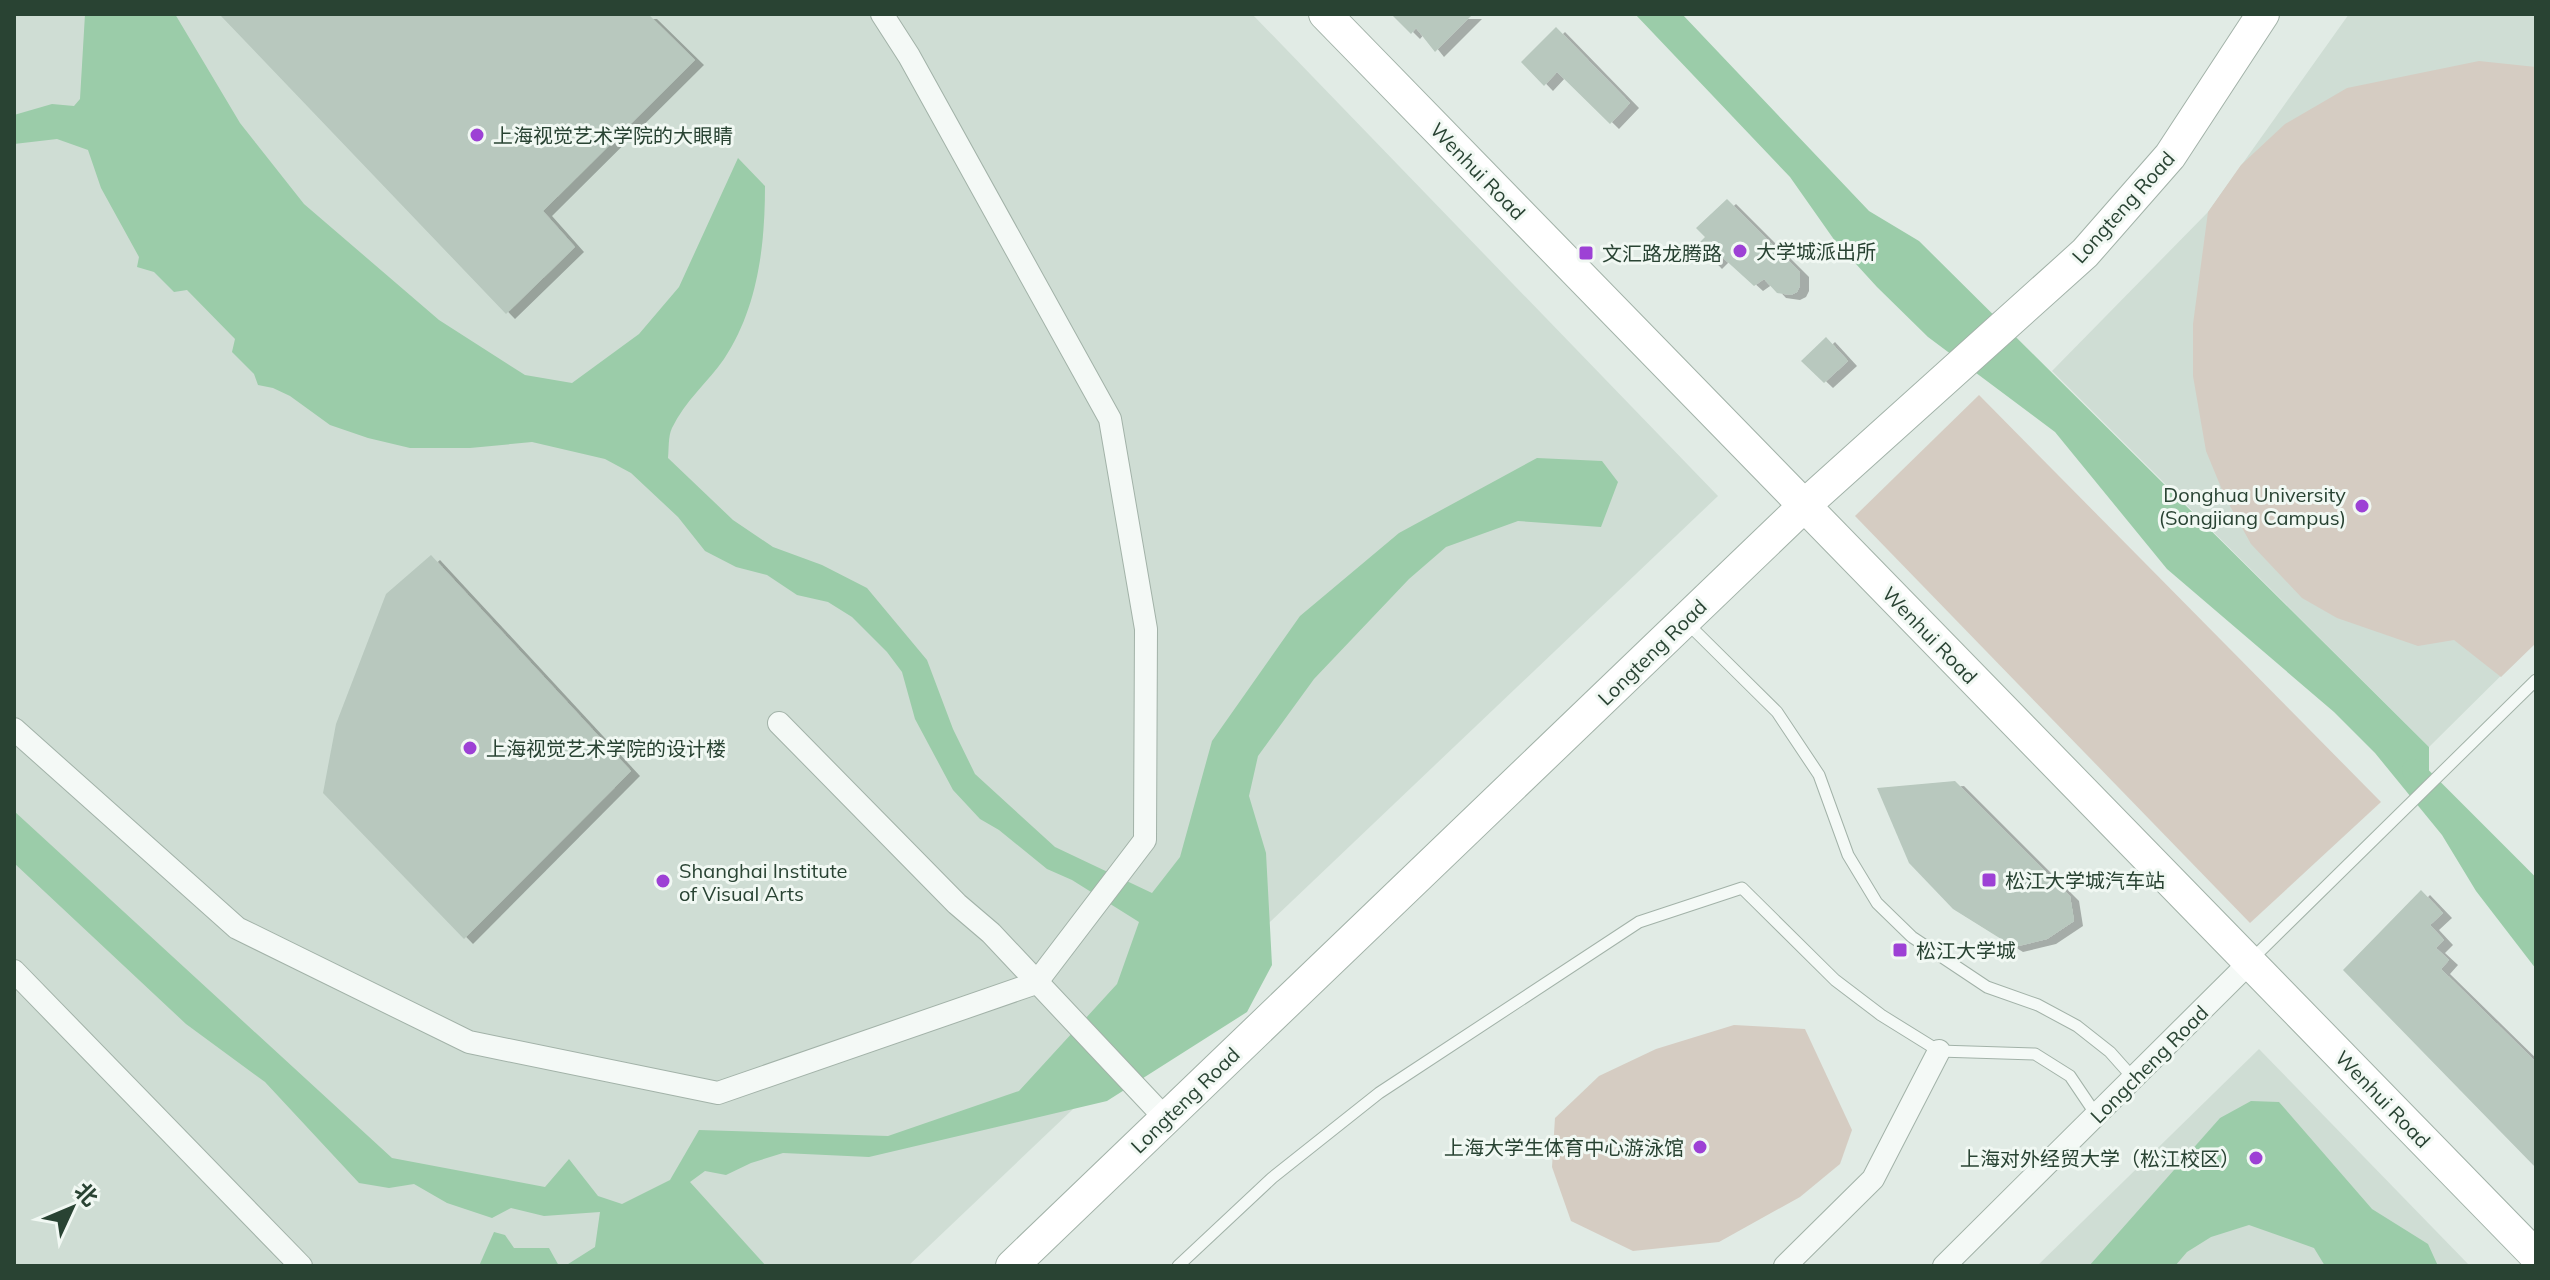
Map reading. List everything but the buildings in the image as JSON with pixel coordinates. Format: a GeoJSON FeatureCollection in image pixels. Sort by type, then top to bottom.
{"type":"FeatureCollection","features":[{"type":"Feature","properties":{"kind":"main road","name":"Wenhui Road"},"geometry":{"type":"LineString","coordinates":[[1325,14],[2536,1256]]}},
{"type":"Feature","properties":{"kind":"main road","name":"Longteng Road"},"geometry":{"type":"LineString","coordinates":[[1012,1266],[1805,505],[2085,253],[2170,156],[2263,14]]}},
{"type":"Feature","properties":{"kind":"street"},"geometry":{"type":"LineString","coordinates":[[14,729],[237,928],[469,1042],[718,1093],[1036,983],[1145,840],[1146,629],[1110,419],[909,56],[882,14]]}},
{"type":"Feature","properties":{"kind":"street"},"geometry":{"type":"LineString","coordinates":[[779,723],[957,904],[991,933],[1166,1119]]}},
{"type":"Feature","properties":{"kind":"street","name":"Longcheng Road"},"geometry":{"type":"LineString","coordinates":[[1944,1266],[2250,962]]}},
{"type":"Feature","properties":{"kind":"street"},"geometry":{"type":"LineString","coordinates":[[14,971],[301,1266]]}},
{"type":"Feature","properties":{"kind":"street"},"geometry":{"type":"LineString","coordinates":[[1785,1266],[1873,1179],[1939,1051]]}},
{"type":"Feature","properties":{"kind":"lane"},"geometry":{"type":"LineString","coordinates":[[1685,621],[1777,712],[1819,775],[1848,855],[1877,903],[1912,937],[1987,987],[2038,1005],[2077,1026],[2110,1052],[2134,1079]]}},
{"type":"Feature","properties":{"kind":"lane"},"geometry":{"type":"LineString","coordinates":[[2250,962],[2536,680]]}},
{"type":"Feature","properties":{"kind":"lane"},"geometry":{"type":"LineString","coordinates":[[1178,1266],[1272,1178],[1379,1093],[1639,922],[1742,888],[1835,980],[1881,1015],[1939,1051],[2035,1054],[2070,1076],[2097,1116]]}},
{"type":"Feature","properties":{"kind":"shaded area","name":"Shanghai Institute of Visual Arts"},"geometry":{"type":"Polygon","coordinates":[[[14,14],[1252,14],[1718,496],[908,1266],[14,1266],[14,14]]]}},
{"type":"Feature","properties":{"kind":"shaded area"},"geometry":{"type":"Polygon","coordinates":[[[85,14],[175,14],[240,123],[304,204],[439,320],[525,375],[572,383],[639,334],[679,287],[738,158],[765,186],[757,276],[736,339],[672,428],[668,458],[733,520],[773,547],[822,565],[867,588],[927,660],[953,729],[975,774],[1055,847],[1152,893],[1180,857],[1212,741],[1300,616],[1399,533],[1537,458],[1602,461],[1618,482],[1601,527],[1518,521],[1446,547],[1409,579],[1314,679],[1258,756],[1249,796],[1266,853],[1272,965],[1247,1012],[1107,1101],[869,1157],[783,1153],[726,1175],[705,1171],[690,1182],[766,1266],[565,1266],[595,1247],[600,1212],[544,1216],[511,1208],[492,1218],[447,1203],[414,1184],[389,1188],[359,1183],[265,1082],[186,1024],[14,863],[14,811],[392,1158],[545,1187],[569,1159],[598,1196],[622,1204],[670,1180],[699,1130],[888,1136],[1019,1091],[1117,984],[1139,922],[1072,880],[1047,869],[999,830],[980,819],[953,790],[915,719],[902,672],[852,617],[828,602],[797,595],[767,575],[736,567],[705,551],[678,517],[631,473],[605,459],[532,442],[470,448],[410,448],[330,425],[290,396],[258,385],[254,374],[232,352],[235,339],[187,290],[174,292],[154,272],[137,267],[139,257],[101,188],[88,150],[57,139],[14,144],[14,115],[52,104],[74,106],[80,99],[85,14]]]}},
{"type":"Feature","properties":{"kind":"shaded area"},"geometry":{"type":"Polygon","coordinates":[[[1635,14],[1682,14],[1869,211],[1919,241],[2429,747],[2429,786],[2536,896],[2536,969],[2476,891],[2442,835],[2375,753],[2334,712],[2167,569],[2055,432],[1928,337],[1877,287],[1835,241],[1790,177],[1635,14]]]}},
{"type":"Feature","properties":{"kind":"shaded area","name":"Donghua University (Songjiang Campus)"},"geometry":{"type":"Polygon","coordinates":[[[2349,14],[2536,14],[2536,641],[2429,747],[2052,371],[2208,212],[2349,14]]]}},
{"type":"Feature","properties":{"kind":"shaded area","name":"Donghua University (Songjiang Campus)"},"geometry":{"type":"Polygon","coordinates":[[[2479,61],[2536,67],[2536,643],[2501,677],[2454,640],[2418,646],[2337,618],[2302,598],[2251,544],[2225,497],[2206,451],[2193,376],[2193,324],[2208,212],[2241,165],[2285,124],[2347,88],[2479,61]]]}},
{"type":"Feature","properties":{"kind":"shaded area"},"geometry":{"type":"Polygon","coordinates":[[[1979,395],[2381,802],[2250,923],[1855,516],[1979,395]]]}},
{"type":"Feature","properties":{"kind":"shaded area","name":"上海大学生体育中心游泳馆"},"geometry":{"type":"Polygon","coordinates":[[[1734,1025],[1805,1029],[1852,1130],[1840,1164],[1800,1197],[1719,1242],[1633,1251],[1571,1221],[1552,1167],[1555,1118],[1599,1076],[1656,1049],[1734,1025]]]}},
{"type":"Feature","properties":{"kind":"shaded area","name":"上海对外经贸大学（松江校区）"},"geometry":{"type":"Polygon","coordinates":[[[2259,1049],[2470,1266],[2037,1266],[2259,1049]]]}},
{"type":"Feature","properties":{"kind":"shaded area"},"geometry":{"type":"Polygon","coordinates":[[[2251,1101],[2279,1102],[2372,1209],[2428,1244],[2438,1266],[2325,1266],[2314,1248],[2249,1225],[2211,1237],[2187,1252],[2175,1266],[2089,1266],[2220,1118],[2251,1101]]]}},
{"type":"Feature","properties":{"kind":"shaded area"},"geometry":{"type":"Polygon","coordinates":[[[494,1232],[505,1235],[514,1248],[549,1248],[559,1266],[479,1266],[494,1232]]]}},
{"type":"Feature","properties":{"kind":"waterway"},"geometry":{"type":"LineString","coordinates":[[2413,770],[2536,893]]}},
{"type":"Feature","properties":{"kind":"place","name":"上海视觉艺术学院的大眼睛"},"geometry":{"type":"Point","coordinates":[477,135]}},
{"type":"Feature","properties":{"kind":"place","name":"大学城派出所"},"geometry":{"type":"Point","coordinates":[1740,251]}},
{"type":"Feature","properties":{"kind":"place","name":"文汇路龙腾路"},"geometry":{"type":"Point","coordinates":[1586,253]}},
{"type":"Feature","properties":{"kind":"place","name":"Donghua University (Songjiang Campus)"},"geometry":{"type":"Point","coordinates":[2362,506]}},
{"type":"Feature","properties":{"kind":"place","name":"上海视觉艺术学院的设计楼"},"geometry":{"type":"Point","coordinates":[470,748]}},
{"type":"Feature","properties":{"kind":"place","name":"松江大学城汽车站"},"geometry":{"type":"Point","coordinates":[1989,880]}},
{"type":"Feature","properties":{"kind":"place","name":"Shanghai Institute of Visual Arts"},"geometry":{"type":"Point","coordinates":[663,881]}},
{"type":"Feature","properties":{"kind":"place","name":"松江大学城"},"geometry":{"type":"Point","coordinates":[1900,950]}},
{"type":"Feature","properties":{"kind":"place","name":"上海大学生体育中心游泳馆"},"geometry":{"type":"Point","coordinates":[1700,1147]}},
{"type":"Feature","properties":{"kind":"place","name":"上海对外经贸大学（松江校区）"},"geometry":{"type":"Point","coordinates":[2256,1158]}}]}
